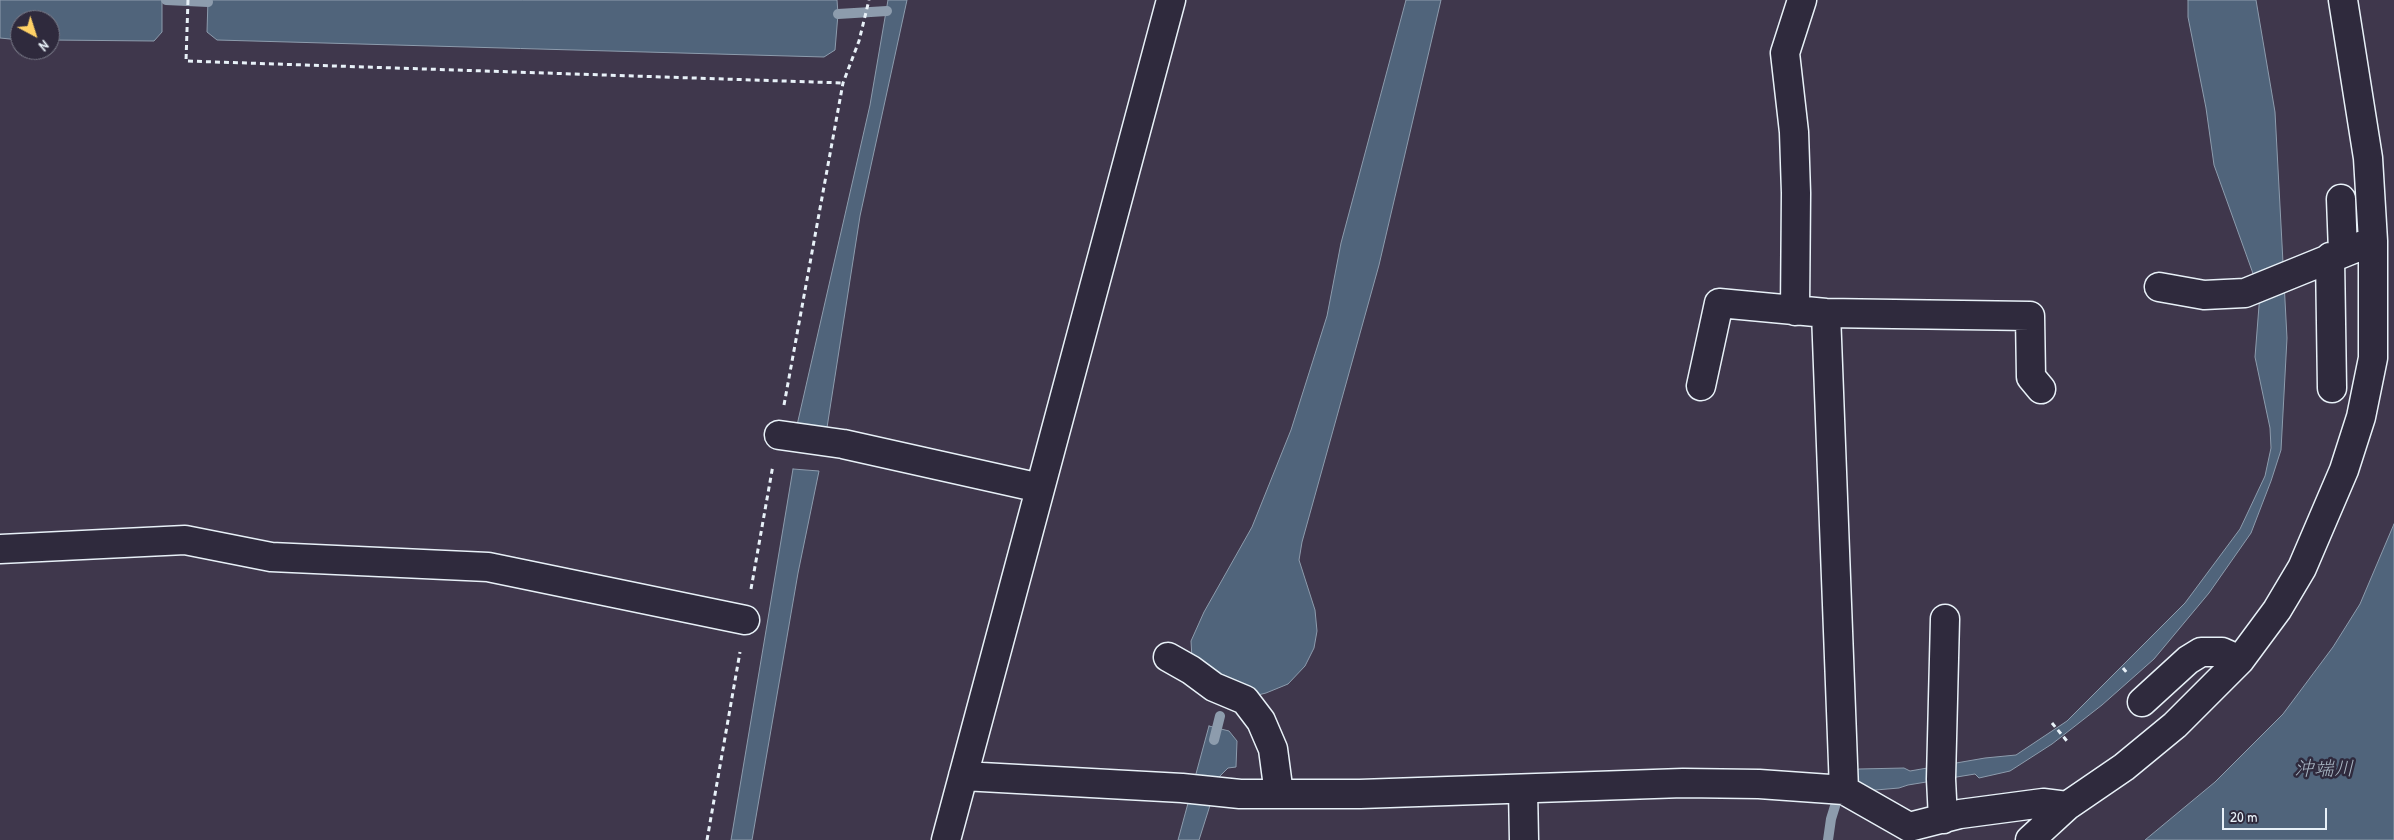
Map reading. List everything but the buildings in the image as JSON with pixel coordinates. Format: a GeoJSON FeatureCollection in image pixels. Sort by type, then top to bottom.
{"type":"FeatureCollection","features":[{"type":"Feature","properties":{"kind":"street"},"geometry":{"type":"LineString","coordinates":[[946,840],[1171,0]]}},
{"type":"Feature","properties":{"kind":"street"},"geometry":{"type":"LineString","coordinates":[[1795,310],[1796,193],[1794,132],[1785,53],[1802,0]]}},
{"type":"Feature","properties":{"kind":"street"},"geometry":{"type":"LineString","coordinates":[[2030,840],[2067,806],[2124,767],[2175,726],[2240,660],[2277,610],[2302,568],[2344,470],[2362,417],[2373,358],[2372,241],[2368,158],[2343,0]]}},
{"type":"Feature","properties":{"kind":"street"},"geometry":{"type":"LineString","coordinates":[[2332,388],[2336,254],[2341,199]]}},
{"type":"Feature","properties":{"kind":"street"},"geometry":{"type":"LineString","coordinates":[[2159,287],[2204,294],[2245,293],[2336,254],[2372,241]]}},
{"type":"Feature","properties":{"kind":"street"},"geometry":{"type":"LineString","coordinates":[[1701,386],[1719,303],[1826,313],[2030,316],[2031,377],[2041,389]]}},
{"type":"Feature","properties":{"kind":"street"},"geometry":{"type":"LineString","coordinates":[[1826,313],[1844,790]]}},
{"type":"Feature","properties":{"kind":"street"},"geometry":{"type":"LineString","coordinates":[[789,437],[843,444],[1040,488]]}},
{"type":"Feature","properties":{"kind":"street"},"geometry":{"type":"LineString","coordinates":[[0,549],[185,540],[271,557],[488,567],[745,620]]}},
{"type":"Feature","properties":{"kind":"street"},"geometry":{"type":"LineString","coordinates":[[1943,819],[1941,779],[1945,619]]}},
{"type":"Feature","properties":{"kind":"street"},"geometry":{"type":"LineString","coordinates":[[2142,702],[2188,660],[2201,652],[2222,652],[2240,660]]}},
{"type":"Feature","properties":{"kind":"street"},"geometry":{"type":"LineString","coordinates":[[1168,657],[1191,670],[1214,687],[1245,700],[1261,721],[1273,749],[1279,794]]}},
{"type":"Feature","properties":{"kind":"street"},"geometry":{"type":"LineString","coordinates":[[963,776],[1182,788],[1240,794],[1360,794],[1683,783],[1759,784],[1844,790],[1874,808],[1908,833],[1960,814],[2043,803],[2067,806]]}},
{"type":"Feature","properties":{"kind":"street"},"geometry":{"type":"LineString","coordinates":[[1523,788],[1524,840]]}},
{"type":"Feature","properties":{"kind":"path"},"geometry":{"type":"LineString","coordinates":[[188,0],[186,61],[843,83]]}},
{"type":"Feature","properties":{"kind":"path"},"geometry":{"type":"LineString","coordinates":[[2052,723],[2067,741]]}},
{"type":"Feature","properties":{"kind":"water"},"geometry":{"type":"Polygon","coordinates":[[[0,0],[162,0],[162,32],[154,41],[60,40],[60,10],[10,10],[10,39],[0,38],[0,0]]]}},
{"type":"Feature","properties":{"kind":"water"},"geometry":{"type":"Polygon","coordinates":[[[208,0],[837,0],[838,14],[835,50],[824,57],[217,40],[207,32],[208,0]]]}},
{"type":"Feature","properties":{"kind":"water"},"geometry":{"type":"Polygon","coordinates":[[[888,0],[907,0],[860,216],[826,434],[795,434],[870,105],[888,0]]]}},
{"type":"Feature","properties":{"kind":"water"},"geometry":{"type":"Polygon","coordinates":[[[1406,0],[1441,0],[1379,265],[1302,542],[1299,560],[1315,610],[1317,631],[1314,648],[1305,666],[1288,684],[1250,697],[1192,658],[1191,641],[1204,612],[1252,527],[1291,430],[1327,316],[1341,243],[1406,0]]]}},
{"type":"Feature","properties":{"kind":"water"},"geometry":{"type":"Polygon","coordinates":[[[2188,0],[2256,0],[2275,112],[2287,338],[2281,450],[2251,533],[2209,593],[2154,659],[2102,705],[2052,744],[2010,771],[1979,778],[1975,774],[1899,788],[1864,791],[1856,787],[1853,772],[1859,769],[1904,768],[1910,771],[1985,758],[2016,755],[2067,721],[2185,603],[2240,529],[2265,476],[2271,448],[2270,428],[2255,357],[2260,293],[2214,165],[2206,108],[2188,17],[2188,0]]]}},
{"type":"Feature","properties":{"kind":"water"},"geometry":{"type":"Polygon","coordinates":[[[793,469],[819,471],[798,573],[752,840],[731,840],[793,469]]]}},
{"type":"Feature","properties":{"kind":"water","name":"沖端川"},"geometry":{"type":"Polygon","coordinates":[[[2394,524],[2394,840],[2145,840],[2215,782],[2283,714],[2333,647],[2360,604],[2394,524]]]}},
{"type":"Feature","properties":{"kind":"water"},"geometry":{"type":"Polygon","coordinates":[[[1209,726],[1229,731],[1237,741],[1236,767],[1228,768],[1219,777],[1199,840],[1178,840],[1209,726]]]}},
{"type":"Feature","properties":{"kind":"waterway"},"geometry":{"type":"LineString","coordinates":[[166,0],[208,2]]}},
{"type":"Feature","properties":{"kind":"waterway"},"geometry":{"type":"LineString","coordinates":[[838,14],[887,11]]}},
{"type":"Feature","properties":{"kind":"waterway"},"geometry":{"type":"LineString","coordinates":[[1214,740],[1220,716]]}},
{"type":"Feature","properties":{"kind":"waterway"},"geometry":{"type":"LineString","coordinates":[[1828,840],[1831,819],[1840,790]]}}]}
